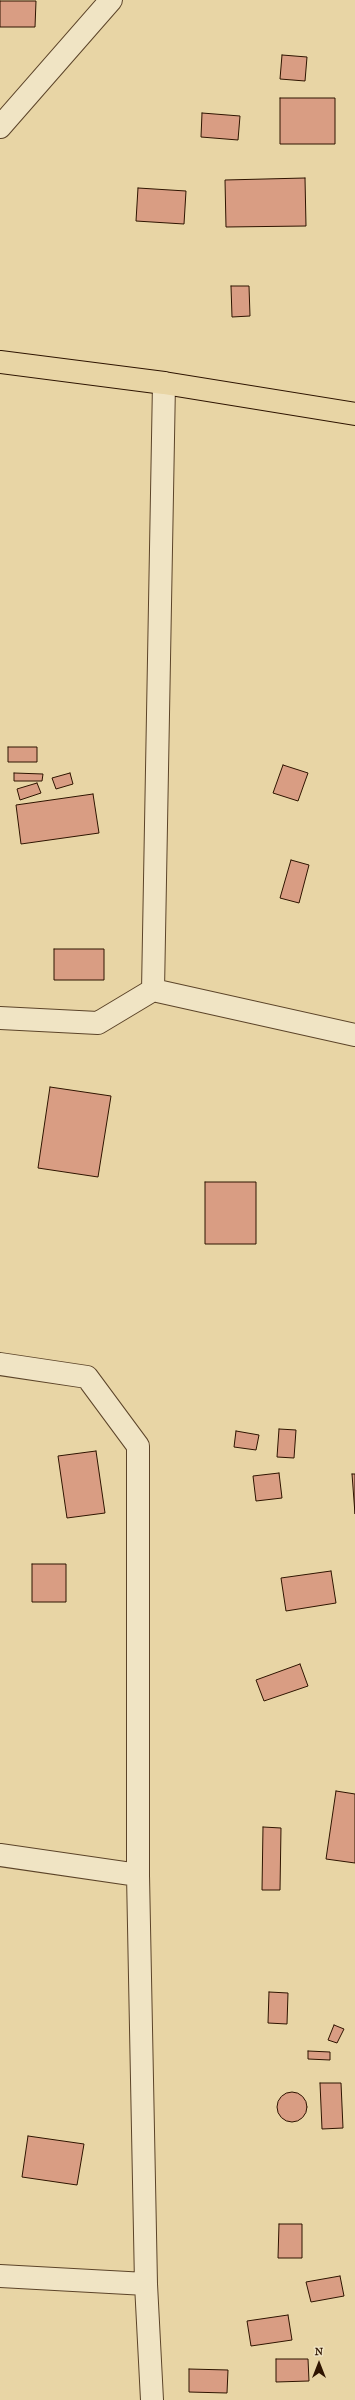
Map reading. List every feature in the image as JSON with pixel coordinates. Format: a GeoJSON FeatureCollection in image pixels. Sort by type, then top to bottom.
{"type":"FeatureCollection","features":[{"type":"Feature","properties":{"kind":"main road"},"geometry":{"type":"LineString","coordinates":[[0,362],[164,383],[355,414]]}},
{"type":"Feature","properties":{"kind":"street"},"geometry":{"type":"LineString","coordinates":[[0,128],[111,0]]}},
{"type":"Feature","properties":{"kind":"street"},"geometry":{"type":"LineString","coordinates":[[153,990],[164,383]]}},
{"type":"Feature","properties":{"kind":"street"},"geometry":{"type":"LineString","coordinates":[[0,1018],[98,1023],[153,990],[355,1035]]}},
{"type":"Feature","properties":{"kind":"street"},"geometry":{"type":"LineString","coordinates":[[0,1364],[87,1377],[138,1446],[138,1875],[146,2284],[152,2400]]}},
{"type":"Feature","properties":{"kind":"street"},"geometry":{"type":"LineString","coordinates":[[0,1855],[138,1875]]}},
{"type":"Feature","properties":{"kind":"street"},"geometry":{"type":"LineString","coordinates":[[0,2276],[146,2284]]}},
{"type":"Feature","properties":{"kind":"building"},"geometry":{"type":"Polygon","coordinates":[[[0,1],[36,1],[35,27],[0,27],[0,1]]]}},
{"type":"Feature","properties":{"kind":"building"},"geometry":{"type":"Polygon","coordinates":[[[282,55],[307,57],[305,81],[280,79],[282,55]]]}},
{"type":"Feature","properties":{"kind":"building"},"geometry":{"type":"Polygon","coordinates":[[[280,98],[335,98],[335,144],[280,144],[280,98]]]}},
{"type":"Feature","properties":{"kind":"building"},"geometry":{"type":"Polygon","coordinates":[[[202,113],[240,116],[238,140],[201,137],[202,113]]]}},
{"type":"Feature","properties":{"kind":"building"},"geometry":{"type":"Polygon","coordinates":[[[305,178],[306,226],[226,227],[225,180],[305,178]]]}},
{"type":"Feature","properties":{"kind":"building"},"geometry":{"type":"Polygon","coordinates":[[[138,188],[186,191],[184,224],[136,221],[138,188]]]}},
{"type":"Feature","properties":{"kind":"building"},"geometry":{"type":"Polygon","coordinates":[[[231,286],[249,286],[250,316],[232,317],[231,286]]]}},
{"type":"Feature","properties":{"kind":"building"},"geometry":{"type":"Polygon","coordinates":[[[8,747],[37,747],[37,762],[8,762],[8,747]]]}},
{"type":"Feature","properties":{"kind":"building"},"geometry":{"type":"Polygon","coordinates":[[[283,765],[308,773],[298,801],[273,793],[283,765]]]}},
{"type":"Feature","properties":{"kind":"building"},"geometry":{"type":"Polygon","coordinates":[[[14,773],[43,774],[42,781],[14,781],[14,773]]]}},
{"type":"Feature","properties":{"kind":"building"},"geometry":{"type":"Polygon","coordinates":[[[70,773],[73,784],[56,789],[52,778],[70,773]]]}},
{"type":"Feature","properties":{"kind":"building"},"geometry":{"type":"Polygon","coordinates":[[[37,783],[41,793],[20,800],[17,789],[37,783]]]}},
{"type":"Feature","properties":{"kind":"building"},"geometry":{"type":"Polygon","coordinates":[[[93,794],[99,833],[21,844],[16,805],[93,794]]]}},
{"type":"Feature","properties":{"kind":"building"},"geometry":{"type":"Polygon","coordinates":[[[291,860],[309,865],[299,903],[280,898],[291,860]]]}},
{"type":"Feature","properties":{"kind":"building"},"geometry":{"type":"Polygon","coordinates":[[[54,949],[104,949],[104,980],[54,980],[54,949]]]}},
{"type":"Feature","properties":{"kind":"building"},"geometry":{"type":"Polygon","coordinates":[[[50,1087],[111,1096],[98,1177],[38,1168],[50,1087]]]}},
{"type":"Feature","properties":{"kind":"building"},"geometry":{"type":"Polygon","coordinates":[[[205,1182],[256,1182],[256,1244],[205,1244],[205,1182]]]}},
{"type":"Feature","properties":{"kind":"building"},"geometry":{"type":"Polygon","coordinates":[[[279,1429],[296,1430],[294,1458],[277,1457],[279,1429]]]}},
{"type":"Feature","properties":{"kind":"building"},"geometry":{"type":"Polygon","coordinates":[[[236,1431],[259,1435],[256,1450],[234,1447],[236,1431]]]}},
{"type":"Feature","properties":{"kind":"building"},"geometry":{"type":"Polygon","coordinates":[[[96,1451],[105,1513],[67,1518],[58,1456],[96,1451]]]}},
{"type":"Feature","properties":{"kind":"building"},"geometry":{"type":"Polygon","coordinates":[[[279,1473],[282,1498],[256,1501],[253,1476],[279,1473]]]}},
{"type":"Feature","properties":{"kind":"building"},"geometry":{"type":"Polygon","coordinates":[[[352,1474],[355,1474],[355,1514],[352,1474]]]}},
{"type":"Feature","properties":{"kind":"building"},"geometry":{"type":"Polygon","coordinates":[[[32,1564],[66,1564],[66,1602],[32,1602],[32,1564]]]}},
{"type":"Feature","properties":{"kind":"building"},"geometry":{"type":"Polygon","coordinates":[[[331,1571],[336,1603],[286,1611],[281,1578],[331,1571]]]}},
{"type":"Feature","properties":{"kind":"building"},"geometry":{"type":"Polygon","coordinates":[[[300,1664],[308,1686],[264,1701],[256,1680],[300,1664]]]}},
{"type":"Feature","properties":{"kind":"building"},"geometry":{"type":"Polygon","coordinates":[[[336,1791],[355,1794],[355,1863],[326,1859],[336,1791]]]}},
{"type":"Feature","properties":{"kind":"building"},"geometry":{"type":"Polygon","coordinates":[[[263,1827],[281,1828],[280,1890],[262,1890],[263,1827]]]}},
{"type":"Feature","properties":{"kind":"building"},"geometry":{"type":"Polygon","coordinates":[[[269,1992],[288,1993],[287,2024],[268,2023],[269,1992]]]}},
{"type":"Feature","properties":{"kind":"building"},"geometry":{"type":"Polygon","coordinates":[[[334,2025],[344,2029],[337,2043],[328,2040],[334,2025]]]}},
{"type":"Feature","properties":{"kind":"building"},"geometry":{"type":"Polygon","coordinates":[[[308,2051],[330,2052],[330,2060],[308,2059],[308,2051]]]}},
{"type":"Feature","properties":{"kind":"building"},"geometry":{"type":"Polygon","coordinates":[[[320,2083],[341,2083],[343,2128],[322,2129],[320,2083]]]}},
{"type":"Feature","properties":{"kind":"building"},"geometry":{"type":"Polygon","coordinates":[[[292,2092],[302,2097],[307,2107],[302,2117],[292,2122],[282,2117],[277,2107],[282,2097],[292,2092]]]}},
{"type":"Feature","properties":{"kind":"building"},"geometry":{"type":"Polygon","coordinates":[[[28,2136],[84,2144],[77,2185],[22,2177],[28,2136]]]}},
{"type":"Feature","properties":{"kind":"building"},"geometry":{"type":"Polygon","coordinates":[[[279,2224],[302,2224],[302,2258],[278,2258],[279,2224]]]}},
{"type":"Feature","properties":{"kind":"building"},"geometry":{"type":"Polygon","coordinates":[[[340,2276],[344,2296],[311,2302],[306,2282],[340,2276]]]}},
{"type":"Feature","properties":{"kind":"building"},"geometry":{"type":"Polygon","coordinates":[[[288,2315],[292,2340],[251,2346],[247,2321],[288,2315]]]}},
{"type":"Feature","properties":{"kind":"building"},"geometry":{"type":"Polygon","coordinates":[[[276,2359],[308,2359],[309,2381],[276,2382],[276,2359]]]}},
{"type":"Feature","properties":{"kind":"building"},"geometry":{"type":"Polygon","coordinates":[[[189,2369],[228,2370],[227,2393],[189,2392],[189,2369]]]}}]}
